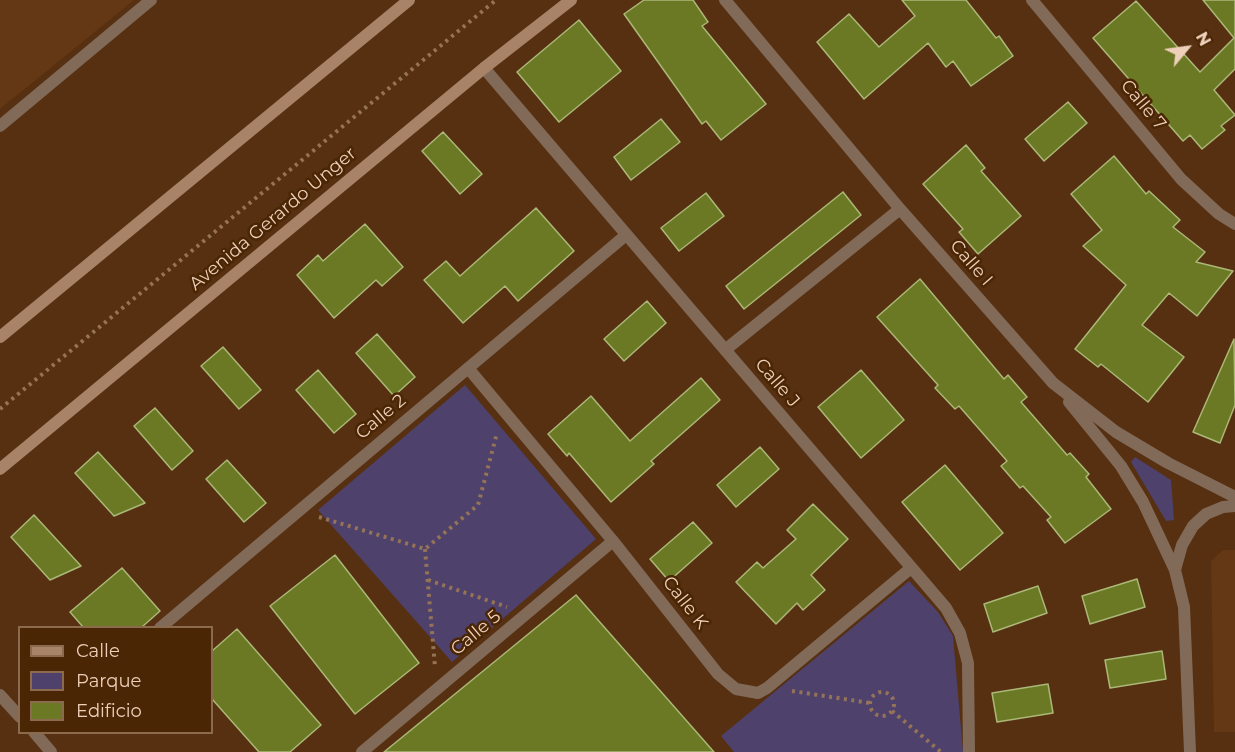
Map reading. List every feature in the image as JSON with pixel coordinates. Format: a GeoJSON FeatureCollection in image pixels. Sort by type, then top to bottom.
{"type":"FeatureCollection","features":[{"type":"Feature","properties":{"kind":"main road"},"geometry":{"type":"LineString","coordinates":[[0,337],[409,0]]}},
{"type":"Feature","properties":{"kind":"main road","name":"Avenida Gerardo Unger"},"geometry":{"type":"LineString","coordinates":[[0,469],[484,69],[571,0]]}},
{"type":"Feature","properties":{"kind":"street"},"geometry":{"type":"LineString","coordinates":[[0,126],[151,0]]}},
{"type":"Feature","properties":{"kind":"street","name":"Calle I"},"geometry":{"type":"LineString","coordinates":[[725,0],[900,209],[1053,383],[1116,432],[1168,463],[1235,497]]}},
{"type":"Feature","properties":{"kind":"street","name":"Calle 7"},"geometry":{"type":"LineString","coordinates":[[1032,0],[1181,179],[1220,214],[1235,224]]}},
{"type":"Feature","properties":{"kind":"street","name":"Calle J"},"geometry":{"type":"LineString","coordinates":[[484,69],[946,608],[960,633],[968,663],[969,752]]}},
{"type":"Feature","properties":{"kind":"street"},"geometry":{"type":"LineString","coordinates":[[724,350],[900,209]]}},
{"type":"Feature","properties":{"kind":"street","name":"Calle 2"},"geometry":{"type":"LineString","coordinates":[[161,626],[626,235]]}},
{"type":"Feature","properties":{"kind":"street","name":"Calle K"},"geometry":{"type":"LineString","coordinates":[[468,368],[613,542],[718,674],[736,689],[746,693],[758,693],[767,688]]}},
{"type":"Feature","properties":{"kind":"street"},"geometry":{"type":"LineString","coordinates":[[1053,383],[1121,466],[1143,502],[1175,570],[1184,607],[1190,752]]}},
{"type":"Feature","properties":{"kind":"street"},"geometry":{"type":"LineString","coordinates":[[1175,570],[1182,545],[1193,526],[1206,514],[1223,507],[1235,506]]}},
{"type":"Feature","properties":{"kind":"street","name":"Calle 5"},"geometry":{"type":"LineString","coordinates":[[362,752],[613,542]]}},
{"type":"Feature","properties":{"kind":"street"},"geometry":{"type":"LineString","coordinates":[[767,688],[911,568]]}},
{"type":"Feature","properties":{"kind":"street"},"geometry":{"type":"LineString","coordinates":[[0,695],[18,715]]}},
{"type":"Feature","properties":{"kind":"street"},"geometry":{"type":"LineString","coordinates":[[36,734],[51,752]]}},
{"type":"Feature","properties":{"kind":"path"},"geometry":{"type":"LineString","coordinates":[[0,409],[496,0]]}},
{"type":"Feature","properties":{"kind":"path"},"geometry":{"type":"LineString","coordinates":[[425,549],[478,505],[503,410]]}},
{"type":"Feature","properties":{"kind":"path"},"geometry":{"type":"LineString","coordinates":[[298,511],[425,549]]}},
{"type":"Feature","properties":{"kind":"path"},"geometry":{"type":"LineString","coordinates":[[425,549],[437,689]]}},
{"type":"Feature","properties":{"kind":"path"},"geometry":{"type":"LineString","coordinates":[[428,580],[527,613]]}},
{"type":"Feature","properties":{"kind":"path"},"geometry":{"type":"LineString","coordinates":[[767,688],[870,703]]}},
{"type":"Feature","properties":{"kind":"path"},"geometry":{"type":"LineString","coordinates":[[884,692],[893,700],[892,711],[886,716],[877,716],[871,711],[870,703],[873,695],[884,692]]}},
{"type":"Feature","properties":{"kind":"path"},"geometry":{"type":"LineString","coordinates":[[892,711],[941,752]]}},
{"type":"Feature","properties":{"kind":"shaded area"},"geometry":{"type":"Polygon","coordinates":[[[0,0],[134,0],[0,109],[0,0]]]}},
{"type":"Feature","properties":{"kind":"shaded area"},"geometry":{"type":"Polygon","coordinates":[[[1223,550],[1235,550],[1235,732],[1214,732],[1211,561],[1223,550]]]}},
{"type":"Feature","properties":{"kind":"green space"},"geometry":{"type":"Polygon","coordinates":[[[465,385],[596,539],[452,662],[318,510],[465,385]]]}},
{"type":"Feature","properties":{"kind":"green space"},"geometry":{"type":"Polygon","coordinates":[[[1135,457],[1171,480],[1174,520],[1166,521],[1131,462],[1135,457]]]}},
{"type":"Feature","properties":{"kind":"green space"},"geometry":{"type":"Polygon","coordinates":[[[909,581],[938,612],[953,636],[963,752],[734,752],[721,736],[909,581]]]}},
{"type":"Feature","properties":{"kind":"building"},"geometry":{"type":"Polygon","coordinates":[[[644,0],[693,0],[708,22],[702,26],[766,104],[721,140],[706,121],[702,124],[624,14],[644,0]]]}},
{"type":"Feature","properties":{"kind":"building"},"geometry":{"type":"Polygon","coordinates":[[[902,0],[966,0],[996,38],[999,36],[1013,56],[971,86],[953,61],[946,67],[928,43],[864,99],[817,42],[849,14],[879,47],[915,16],[902,0]]]}},
{"type":"Feature","properties":{"kind":"building"},"geometry":{"type":"Polygon","coordinates":[[[1203,0],[1235,0],[1235,69],[1214,90],[1235,115],[1221,126],[1225,130],[1202,149],[1190,135],[1183,141],[1093,38],[1136,1],[1200,72],[1234,38],[1203,0]]]}},
{"type":"Feature","properties":{"kind":"building"},"geometry":{"type":"Polygon","coordinates":[[[579,20],[621,71],[559,122],[517,72],[579,20]]]}},
{"type":"Feature","properties":{"kind":"building"},"geometry":{"type":"Polygon","coordinates":[[[1068,102],[1087,123],[1044,161],[1025,139],[1068,102]]]}},
{"type":"Feature","properties":{"kind":"building"},"geometry":{"type":"Polygon","coordinates":[[[661,119],[680,142],[631,180],[614,157],[661,119]]]}},
{"type":"Feature","properties":{"kind":"building"},"geometry":{"type":"Polygon","coordinates":[[[443,132],[482,174],[460,194],[422,151],[443,132]]]}},
{"type":"Feature","properties":{"kind":"building"},"geometry":{"type":"Polygon","coordinates":[[[966,145],[985,168],[981,171],[1021,216],[978,254],[959,232],[963,229],[923,184],[966,145]]]}},
{"type":"Feature","properties":{"kind":"building"},"geometry":{"type":"Polygon","coordinates":[[[1114,156],[1146,194],[1149,191],[1180,220],[1173,227],[1205,252],[1196,262],[1233,271],[1197,316],[1169,293],[1142,325],[1184,357],[1148,402],[1101,364],[1098,367],[1075,349],[1126,285],[1083,246],[1102,230],[1071,194],[1114,156]]]}},
{"type":"Feature","properties":{"kind":"building"},"geometry":{"type":"Polygon","coordinates":[[[843,192],[861,215],[744,309],[726,286],[843,192]]]}},
{"type":"Feature","properties":{"kind":"building"},"geometry":{"type":"Polygon","coordinates":[[[706,193],[724,216],[679,251],[661,228],[706,193]]]}},
{"type":"Feature","properties":{"kind":"building"},"geometry":{"type":"Polygon","coordinates":[[[536,208],[574,251],[518,301],[505,286],[463,323],[424,280],[446,261],[460,276],[536,208]]]}},
{"type":"Feature","properties":{"kind":"building"},"geometry":{"type":"Polygon","coordinates":[[[365,224],[403,267],[382,286],[376,280],[334,318],[297,275],[318,255],[323,261],[365,224]]]}},
{"type":"Feature","properties":{"kind":"building"},"geometry":{"type":"Polygon","coordinates":[[[920,279],[1004,379],[1008,375],[1027,397],[1021,402],[1067,455],[1070,453],[1089,474],[1086,477],[1111,509],[1065,543],[1047,520],[1051,517],[1023,486],[1020,488],[1001,466],[1007,461],[959,406],[955,409],[935,388],[938,385],[877,317],[920,279]]]}},
{"type":"Feature","properties":{"kind":"building"},"geometry":{"type":"Polygon","coordinates":[[[647,301],[666,323],[624,361],[604,339],[647,301]]]}},
{"type":"Feature","properties":{"kind":"building"},"geometry":{"type":"Polygon","coordinates":[[[377,334],[415,377],[394,396],[356,353],[377,334]]]}},
{"type":"Feature","properties":{"kind":"building"},"geometry":{"type":"Polygon","coordinates":[[[1234,339],[1235,405],[1220,443],[1193,432],[1234,339]]]}},
{"type":"Feature","properties":{"kind":"building"},"geometry":{"type":"Polygon","coordinates":[[[223,347],[261,390],[239,409],[201,366],[223,347]]]}},
{"type":"Feature","properties":{"kind":"building"},"geometry":{"type":"Polygon","coordinates":[[[318,370],[356,414],[334,433],[296,390],[318,370]]]}},
{"type":"Feature","properties":{"kind":"building"},"geometry":{"type":"Polygon","coordinates":[[[861,370],[904,420],[861,458],[818,407],[861,370]]]}},
{"type":"Feature","properties":{"kind":"building"},"geometry":{"type":"Polygon","coordinates":[[[701,378],[720,400],[651,461],[654,464],[611,502],[569,453],[567,456],[548,434],[591,396],[630,441],[701,378]]]}},
{"type":"Feature","properties":{"kind":"building"},"geometry":{"type":"Polygon","coordinates":[[[155,408],[193,451],[172,470],[134,426],[155,408]]]}},
{"type":"Feature","properties":{"kind":"building"},"geometry":{"type":"Polygon","coordinates":[[[760,447],[779,469],[736,507],[717,485],[760,447]]]}},
{"type":"Feature","properties":{"kind":"building"},"geometry":{"type":"Polygon","coordinates":[[[98,452],[145,503],[114,516],[75,473],[98,452]]]}},
{"type":"Feature","properties":{"kind":"building"},"geometry":{"type":"Polygon","coordinates":[[[227,460],[266,503],[244,522],[206,479],[227,460]]]}},
{"type":"Feature","properties":{"kind":"building"},"geometry":{"type":"Polygon","coordinates":[[[945,465],[1003,533],[960,570],[902,502],[945,465]]]}},
{"type":"Feature","properties":{"kind":"building"},"geometry":{"type":"Polygon","coordinates":[[[813,504],[848,539],[811,575],[825,590],[803,610],[797,603],[776,624],[736,582],[757,562],[763,568],[796,539],[787,530],[813,504]]]}},
{"type":"Feature","properties":{"kind":"building"},"geometry":{"type":"Polygon","coordinates":[[[34,515],[81,566],[50,580],[11,537],[34,515]]]}},
{"type":"Feature","properties":{"kind":"building"},"geometry":{"type":"Polygon","coordinates":[[[693,522],[712,543],[669,581],[650,559],[693,522]]]}},
{"type":"Feature","properties":{"kind":"building"},"geometry":{"type":"Polygon","coordinates":[[[335,555],[419,663],[355,714],[270,606],[335,555]]]}},
{"type":"Feature","properties":{"kind":"building"},"geometry":{"type":"Polygon","coordinates":[[[122,568],[160,611],[143,626],[82,626],[70,612],[122,568]]]}},
{"type":"Feature","properties":{"kind":"building"},"geometry":{"type":"Polygon","coordinates":[[[1137,579],[1145,607],[1090,624],[1082,596],[1137,579]]]}},
{"type":"Feature","properties":{"kind":"building"},"geometry":{"type":"Polygon","coordinates":[[[1038,586],[1047,613],[993,632],[984,604],[1038,586]]]}},
{"type":"Feature","properties":{"kind":"building"},"geometry":{"type":"Polygon","coordinates":[[[576,595],[714,752],[384,752],[576,595]]]}},
{"type":"Feature","properties":{"kind":"building"},"geometry":{"type":"Polygon","coordinates":[[[237,629],[321,725],[290,752],[259,752],[213,700],[213,650],[237,629]]]}},
{"type":"Feature","properties":{"kind":"building"},"geometry":{"type":"Polygon","coordinates":[[[1162,651],[1166,679],[1110,688],[1105,660],[1162,651]]]}},
{"type":"Feature","properties":{"kind":"building"},"geometry":{"type":"Polygon","coordinates":[[[1048,684],[1053,713],[997,722],[992,693],[1048,684]]]}}]}
